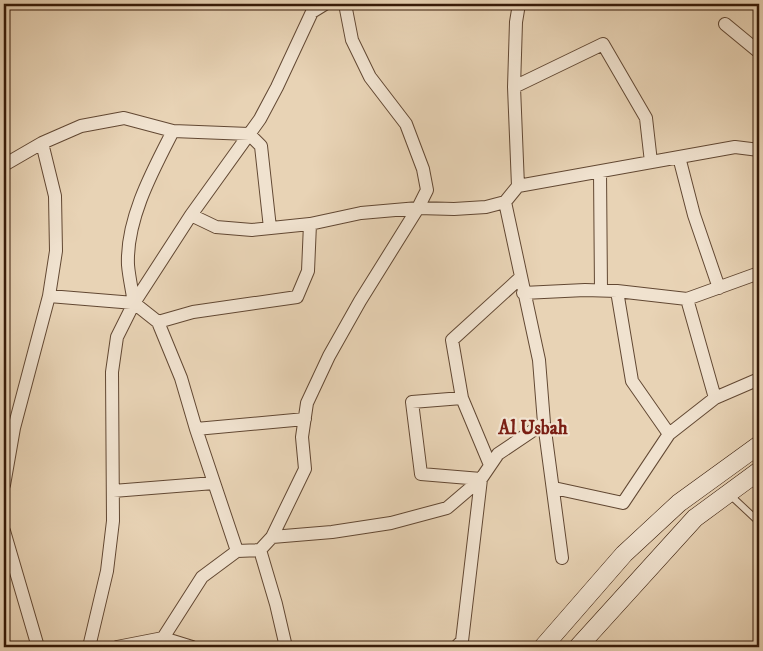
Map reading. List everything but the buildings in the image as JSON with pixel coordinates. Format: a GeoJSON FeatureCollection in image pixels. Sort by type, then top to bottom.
{"type":"FeatureCollection","features":[{"type":"Feature","properties":{"kind":"main road"},"geometry":{"type":"LineString","coordinates":[[543,647],[624,554],[678,503],[759,445]]}},
{"type":"Feature","properties":{"kind":"main road"},"geometry":{"type":"LineString","coordinates":[[578,647],[695,518],[759,471]]}},
{"type":"Feature","properties":{"kind":"main road"},"geometry":{"type":"LineString","coordinates":[[678,503],[695,518]]}},
{"type":"Feature","properties":{"kind":"street"},"geometry":{"type":"LineString","coordinates":[[89,647],[106,571],[113,521],[112,372],[117,337],[134,303],[191,215],[260,119],[312,12],[325,4]]}},
{"type":"Feature","properties":{"kind":"street"},"geometry":{"type":"LineString","coordinates":[[163,638],[202,577],[237,551],[260,550],[272,537],[305,469],[302,437],[307,404],[329,356],[427,190],[423,170],[406,124],[370,77],[352,40],[345,4]]}},
{"type":"Feature","properties":{"kind":"street"},"geometry":{"type":"LineString","coordinates":[[518,4],[514,87],[518,186]]}},
{"type":"Feature","properties":{"kind":"street"},"geometry":{"type":"LineString","coordinates":[[725,24],[759,52]]}},
{"type":"Feature","properties":{"kind":"street"},"geometry":{"type":"LineString","coordinates":[[514,87],[603,44],[646,118],[651,162]]}},
{"type":"Feature","properties":{"kind":"street"},"geometry":{"type":"LineString","coordinates":[[4,165],[42,143],[81,126],[124,118],[173,131],[249,134],[261,146],[270,228]]}},
{"type":"Feature","properties":{"kind":"street"},"geometry":{"type":"LineString","coordinates":[[134,303],[128,264],[132,227],[146,184],[173,131]]}},
{"type":"Feature","properties":{"kind":"street"},"geometry":{"type":"LineString","coordinates":[[4,485],[14,428],[50,296],[56,250],[56,196],[42,143]]}},
{"type":"Feature","properties":{"kind":"street"},"geometry":{"type":"LineString","coordinates":[[191,215],[216,227],[252,230],[310,224],[360,213],[418,208],[454,209],[486,207],[505,202],[518,186],[735,146],[759,150]]}},
{"type":"Feature","properties":{"kind":"street"},"geometry":{"type":"LineString","coordinates":[[679,157],[694,214],[719,288]]}},
{"type":"Feature","properties":{"kind":"street"},"geometry":{"type":"LineString","coordinates":[[600,172],[601,290]]}},
{"type":"Feature","properties":{"kind":"street"},"geometry":{"type":"LineString","coordinates":[[505,202],[539,360],[544,424],[562,558]]}},
{"type":"Feature","properties":{"kind":"street"},"geometry":{"type":"LineString","coordinates":[[158,322],[193,312],[297,297],[308,271],[310,224]]}},
{"type":"Feature","properties":{"kind":"street"},"geometry":{"type":"LineString","coordinates":[[524,293],[601,290],[688,299],[759,273]]}},
{"type":"Feature","properties":{"kind":"street"},"geometry":{"type":"LineString","coordinates":[[490,465],[462,398],[452,340],[520,278]]}},
{"type":"Feature","properties":{"kind":"street"},"geometry":{"type":"LineString","coordinates":[[617,291],[632,381],[669,434]]}},
{"type":"Feature","properties":{"kind":"street"},"geometry":{"type":"LineString","coordinates":[[50,296],[134,303],[158,322],[181,378],[237,551]]}},
{"type":"Feature","properties":{"kind":"street"},"geometry":{"type":"LineString","coordinates":[[688,299],[715,398]]}},
{"type":"Feature","properties":{"kind":"street"},"geometry":{"type":"LineString","coordinates":[[554,488],[623,503],[669,434],[715,398],[759,379]]}},
{"type":"Feature","properties":{"kind":"street"},"geometry":{"type":"LineString","coordinates":[[462,398],[412,402],[421,474],[481,479]]}},
{"type":"Feature","properties":{"kind":"street"},"geometry":{"type":"LineString","coordinates":[[196,429],[305,419]]}},
{"type":"Feature","properties":{"kind":"street"},"geometry":{"type":"LineString","coordinates":[[272,537],[332,532],[391,523],[447,508],[481,479],[498,454],[544,424]]}},
{"type":"Feature","properties":{"kind":"street"},"geometry":{"type":"LineString","coordinates":[[456,647],[462,641],[481,479]]}},
{"type":"Feature","properties":{"kind":"street"},"geometry":{"type":"LineString","coordinates":[[113,491],[214,483]]}},
{"type":"Feature","properties":{"kind":"street"},"geometry":{"type":"LineString","coordinates":[[4,531],[38,647]]}},
{"type":"Feature","properties":{"kind":"street"},"geometry":{"type":"LineString","coordinates":[[260,550],[286,647]]}},
{"type":"Feature","properties":{"kind":"street"},"geometry":{"type":"LineString","coordinates":[[117,647],[163,638],[192,647]]}},
{"type":"Feature","properties":{"kind":"lane"},"geometry":{"type":"LineString","coordinates":[[729,493],[759,522]]}},
{"type":"Feature","properties":{"kind":"district","name":"Al Usbah"},"geometry":{"type":"Point","coordinates":[533,428]}}]}
